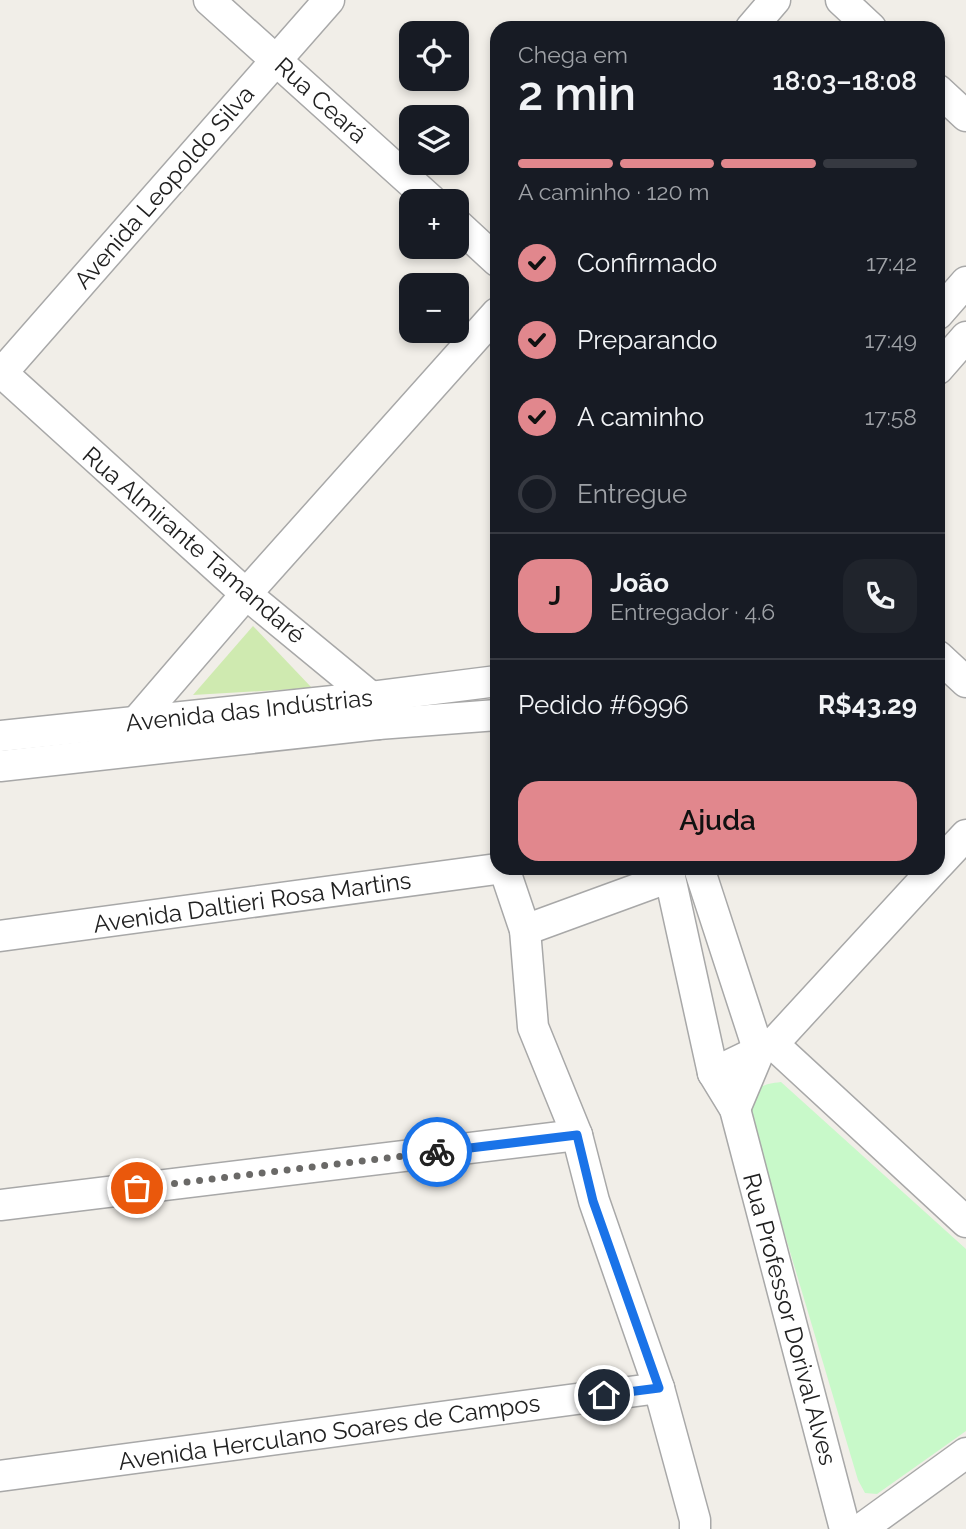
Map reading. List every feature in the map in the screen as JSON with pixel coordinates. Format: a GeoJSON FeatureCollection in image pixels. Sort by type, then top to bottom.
{"type":"FeatureCollection","features":[{"type":"Feature","properties":{"kind":"street","name":"Rua Ceará"},"geometry":{"type":"LineString","coordinates":[[209,0],[419,189]]}},
{"type":"Feature","properties":{"kind":"street","name":"Avenida Leopoldo Silva"},"geometry":{"type":"LineString","coordinates":[[1,373],[329,0]]}},
{"type":"Feature","properties":{"kind":"street"},"geometry":{"type":"LineString","coordinates":[[757,21],[775,0]]}},
{"type":"Feature","properties":{"kind":"street"},"geometry":{"type":"LineString","coordinates":[[841,0],[864,21]]}},
{"type":"Feature","properties":{"kind":"street"},"geometry":{"type":"LineString","coordinates":[[945,96],[966,116]]}},
{"type":"Feature","properties":{"kind":"street"},"geometry":{"type":"LineString","coordinates":[[469,235],[490,255]]}},
{"type":"Feature","properties":{"kind":"street"},"geometry":{"type":"LineString","coordinates":[[945,306],[966,282]]}},
{"type":"Feature","properties":{"kind":"street"},"geometry":{"type":"LineString","coordinates":[[135,722],[490,321]]}},
{"type":"Feature","properties":{"kind":"street"},"geometry":{"type":"LineString","coordinates":[[945,361],[966,337]]}},
{"type":"Feature","properties":{"kind":"street","name":"Rua Almirante Tamandaré"},"geometry":{"type":"LineString","coordinates":[[1,373],[374,710]]}},
{"type":"Feature","properties":{"kind":"street"},"geometry":{"type":"LineString","coordinates":[[945,662],[966,682]]}},
{"type":"Feature","properties":{"kind":"street","name":"Avenida das Indústrias"},"geometry":{"type":"LineString","coordinates":[[0,766],[374,710],[490,683]]}},
{"type":"Feature","properties":{"kind":"street","name":"Avenida das Indústrias"},"geometry":{"type":"LineString","coordinates":[[0,736],[135,722],[374,710],[490,715]]}},
{"type":"Feature","properties":{"kind":"street"},"geometry":{"type":"LineString","coordinates":[[945,858],[966,835]]}},
{"type":"Feature","properties":{"kind":"street","name":"Avenida Daltieri Rosa Martins"},"geometry":{"type":"LineString","coordinates":[[0,936],[490,870]]}},
{"type":"Feature","properties":{"kind":"street"},"geometry":{"type":"LineString","coordinates":[[506,875],[526,930],[533,1027],[577,1135],[593,1201],[659,1388],[695,1520],[695,1529]]}},
{"type":"Feature","properties":{"kind":"street"},"geometry":{"type":"LineString","coordinates":[[526,930],[662,875]]}},
{"type":"Feature","properties":{"kind":"street","name":"Rua Professor Dorival Alves"},"geometry":{"type":"LineString","coordinates":[[670,875],[713,1073],[735,1109],[845,1529]]}},
{"type":"Feature","properties":{"kind":"street"},"geometry":{"type":"LineString","coordinates":[[702,875],[766,1048],[966,1222]]}},
{"type":"Feature","properties":{"kind":"street"},"geometry":{"type":"LineString","coordinates":[[735,1109],[766,1048],[929,875]]}},
{"type":"Feature","properties":{"kind":"street"},"geometry":{"type":"LineString","coordinates":[[713,1073],[766,1048]]}},
{"type":"Feature","properties":{"kind":"street"},"geometry":{"type":"LineString","coordinates":[[0,1205],[577,1135]]}},
{"type":"Feature","properties":{"kind":"street","name":"Avenida Herculano Soares de Campos"},"geometry":{"type":"LineString","coordinates":[[0,1476],[659,1388]]}},
{"type":"Feature","properties":{"kind":"street"},"geometry":{"type":"LineString","coordinates":[[861,1529],[966,1453]]}},
{"type":"Feature","properties":{"kind":"green space"},"geometry":{"type":"Polygon","coordinates":[[[253,626],[312,688],[193,695],[253,626]]]}},
{"type":"Feature","properties":{"kind":"green space"},"geometry":{"type":"Polygon","coordinates":[[[781,1082],[966,1249],[966,1431],[877,1494],[865,1493],[858,1480],[749,1114],[753,1099],[761,1087],[781,1082]]]}},
{"type":"Feature","properties":{"kind":"way so far"},"geometry":{"type":"LineString","coordinates":[[137,1188],[437,1152]]}},
{"type":"Feature","properties":{"kind":"route"},"geometry":{"type":"LineString","coordinates":[[437,1152],[577,1135],[593,1201],[659,1388],[604,1395]]}}]}
